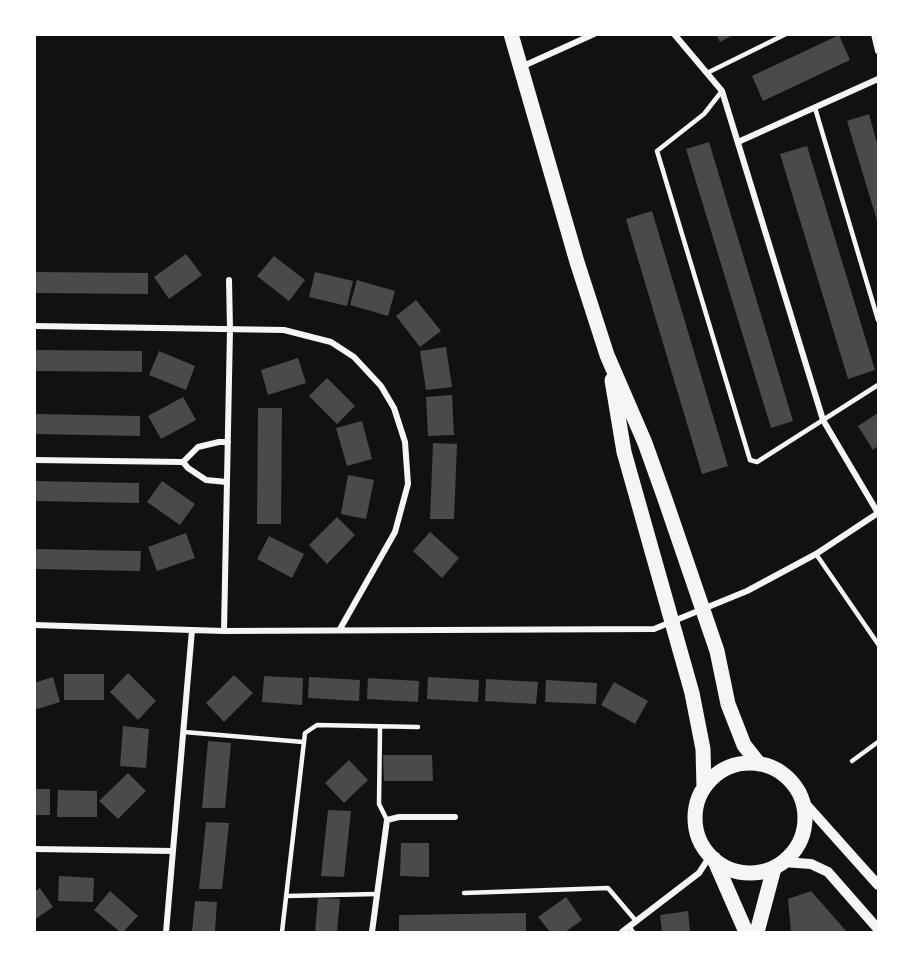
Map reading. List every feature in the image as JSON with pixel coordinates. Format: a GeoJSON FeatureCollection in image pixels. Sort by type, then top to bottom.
{"type":"FeatureCollection","features":[{"type":"Feature","properties":{"kind":"main road"},"geometry":{"type":"LineString","coordinates":[[511,34],[577,262],[607,355],[645,443],[703,610],[717,651],[728,704],[744,745],[759,764],[785,776],[802,800],[805,813],[804,830],[795,849],[778,865],[756,873],[742,872],[712,857]]}},
{"type":"Feature","properties":{"kind":"main road"},"geometry":{"type":"LineString","coordinates":[[607,355],[624,452],[692,693],[704,749],[704,788]]}},
{"type":"Feature","properties":{"kind":"main road"},"geometry":{"type":"LineString","coordinates":[[746,933],[712,857],[698,836],[695,820],[698,801],[704,788],[714,777],[731,766],[759,764]]}},
{"type":"Feature","properties":{"kind":"main road"},"geometry":{"type":"LineString","coordinates":[[757,933],[778,865]]}},
{"type":"Feature","properties":{"kind":"street"},"geometry":{"type":"LineString","coordinates":[[521,68],[594,34]]}},
{"type":"Feature","properties":{"kind":"street"},"geometry":{"type":"LineString","coordinates":[[34,625],[224,631],[340,629],[627,631],[654,629],[747,591],[816,554],[878,513],[823,420],[722,91],[674,34]]}},
{"type":"Feature","properties":{"kind":"street"},"geometry":{"type":"LineString","coordinates":[[874,34],[879,51]]}},
{"type":"Feature","properties":{"kind":"street"},"geometry":{"type":"LineString","coordinates":[[738,142],[879,79]]}},
{"type":"Feature","properties":{"kind":"street"},"geometry":{"type":"LineString","coordinates":[[224,631],[228,482],[229,280]]}},
{"type":"Feature","properties":{"kind":"street"},"geometry":{"type":"LineString","coordinates":[[34,326],[284,330],[309,334],[331,342],[354,357],[381,386],[401,424],[408,461],[407,496],[403,512],[384,555],[340,629]]}},
{"type":"Feature","properties":{"kind":"street"},"geometry":{"type":"LineString","coordinates":[[34,460],[183,462],[198,447],[228,442]]}},
{"type":"Feature","properties":{"kind":"street"},"geometry":{"type":"LineString","coordinates":[[183,462],[206,480],[228,482]]}},
{"type":"Feature","properties":{"kind":"street"},"geometry":{"type":"LineString","coordinates":[[166,933],[192,630]]}},
{"type":"Feature","properties":{"kind":"street"},"geometry":{"type":"LineString","coordinates":[[802,800],[879,885]]}},
{"type":"Feature","properties":{"kind":"street"},"geometry":{"type":"LineString","coordinates":[[372,933],[387,820],[399,817],[455,818]]}},
{"type":"Feature","properties":{"kind":"street"},"geometry":{"type":"LineString","coordinates":[[34,849],[173,851]]}},
{"type":"Feature","properties":{"kind":"street"},"geometry":{"type":"LineString","coordinates":[[622,933],[631,929],[636,921],[699,873],[712,857]]}},
{"type":"Feature","properties":{"kind":"street"},"geometry":{"type":"LineString","coordinates":[[778,865],[810,864],[828,872],[879,928]]}},
{"type":"Feature","properties":{"kind":"lane"},"geometry":{"type":"LineString","coordinates":[[707,73],[786,34]]}},
{"type":"Feature","properties":{"kind":"lane"},"geometry":{"type":"LineString","coordinates":[[722,91],[704,114],[657,151],[750,460],[756,462],[879,385]]}},
{"type":"Feature","properties":{"kind":"lane"},"geometry":{"type":"LineString","coordinates":[[815,108],[879,320]]}},
{"type":"Feature","properties":{"kind":"lane"},"geometry":{"type":"LineString","coordinates":[[816,554],[879,644]]}},
{"type":"Feature","properties":{"kind":"lane"},"geometry":{"type":"LineString","coordinates":[[282,933],[305,733],[312,726],[418,727]]}},
{"type":"Feature","properties":{"kind":"lane"},"geometry":{"type":"LineString","coordinates":[[380,727],[379,804],[387,820]]}},
{"type":"Feature","properties":{"kind":"lane"},"geometry":{"type":"LineString","coordinates":[[184,732],[303,742]]}},
{"type":"Feature","properties":{"kind":"lane"},"geometry":{"type":"LineString","coordinates":[[852,760],[879,742]]}},
{"type":"Feature","properties":{"kind":"lane"},"geometry":{"type":"LineString","coordinates":[[464,893],[608,888],[636,921]]}},
{"type":"Feature","properties":{"kind":"lane"},"geometry":{"type":"LineString","coordinates":[[286,896],[377,894]]}},
{"type":"Feature","properties":{"kind":"building"},"geometry":{"type":"Polygon","coordinates":[[[716,34],[735,34],[720,42],[716,34]]]}},
{"type":"Feature","properties":{"kind":"building"},"geometry":{"type":"Polygon","coordinates":[[[839,35],[850,60],[763,101],[752,76],[839,35]]]}},
{"type":"Feature","properties":{"kind":"building"},"geometry":{"type":"Polygon","coordinates":[[[869,114],[878,147],[878,224],[847,121],[869,114]]]}},
{"type":"Feature","properties":{"kind":"building"},"geometry":{"type":"Polygon","coordinates":[[[709,142],[793,421],[771,428],[686,149],[709,142]]]}},
{"type":"Feature","properties":{"kind":"building"},"geometry":{"type":"Polygon","coordinates":[[[807,146],[875,370],[848,379],[780,154],[807,146]]]}},
{"type":"Feature","properties":{"kind":"building"},"geometry":{"type":"Polygon","coordinates":[[[652,211],[728,466],[702,474],[626,219],[652,211]]]}},
{"type":"Feature","properties":{"kind":"building"},"geometry":{"type":"Polygon","coordinates":[[[186,254],[202,275],[169,299],[154,277],[186,254]]]}},
{"type":"Feature","properties":{"kind":"building"},"geometry":{"type":"Polygon","coordinates":[[[274,256],[305,280],[289,301],[257,276],[274,256]]]}},
{"type":"Feature","properties":{"kind":"building"},"geometry":{"type":"Polygon","coordinates":[[[34,272],[148,273],[148,294],[34,293],[34,272]]]}},
{"type":"Feature","properties":{"kind":"building"},"geometry":{"type":"Polygon","coordinates":[[[315,272],[353,281],[347,306],[309,297],[315,272]]]}},
{"type":"Feature","properties":{"kind":"building"},"geometry":{"type":"Polygon","coordinates":[[[357,280],[395,291],[388,316],[350,305],[357,280]]]}},
{"type":"Feature","properties":{"kind":"building"},"geometry":{"type":"Polygon","coordinates":[[[416,300],[441,331],[420,347],[396,316],[416,300]]]}},
{"type":"Feature","properties":{"kind":"building"},"geometry":{"type":"Polygon","coordinates":[[[446,347],[452,387],[426,390],[420,351],[446,347]]]}},
{"type":"Feature","properties":{"kind":"building"},"geometry":{"type":"Polygon","coordinates":[[[34,350],[142,351],[142,372],[34,371],[34,350]]]}},
{"type":"Feature","properties":{"kind":"building"},"geometry":{"type":"Polygon","coordinates":[[[159,351],[195,366],[186,390],[149,375],[159,351]]]}},
{"type":"Feature","properties":{"kind":"building"},"geometry":{"type":"Polygon","coordinates":[[[298,358],[306,383],[268,395],[261,370],[298,358]]]}},
{"type":"Feature","properties":{"kind":"building"},"geometry":{"type":"Polygon","coordinates":[[[327,378],[355,406],[337,424],[309,396],[327,378]]]}},
{"type":"Feature","properties":{"kind":"building"},"geometry":{"type":"Polygon","coordinates":[[[452,395],[454,435],[428,436],[426,397],[452,395]]]}},
{"type":"Feature","properties":{"kind":"building"},"geometry":{"type":"Polygon","coordinates":[[[183,397],[196,420],[161,439],[148,416],[183,397]]]}},
{"type":"Feature","properties":{"kind":"building"},"geometry":{"type":"Polygon","coordinates":[[[258,408],[282,408],[281,524],[257,524],[258,408]]]}},
{"type":"Feature","properties":{"kind":"building"},"geometry":{"type":"Polygon","coordinates":[[[878,413],[878,446],[873,450],[858,426],[878,413]]]}},
{"type":"Feature","properties":{"kind":"building"},"geometry":{"type":"Polygon","coordinates":[[[34,414],[140,416],[140,436],[34,434],[34,414]]]}},
{"type":"Feature","properties":{"kind":"building"},"geometry":{"type":"Polygon","coordinates":[[[362,421],[372,459],[347,466],[336,428],[362,421]]]}},
{"type":"Feature","properties":{"kind":"building"},"geometry":{"type":"Polygon","coordinates":[[[433,443],[457,444],[454,519],[430,519],[433,443]]]}},
{"type":"Feature","properties":{"kind":"building"},"geometry":{"type":"Polygon","coordinates":[[[348,475],[374,480],[366,519],[341,514],[348,475]]]}},
{"type":"Feature","properties":{"kind":"building"},"geometry":{"type":"Polygon","coordinates":[[[34,481],[139,483],[139,503],[34,501],[34,481]]]}},
{"type":"Feature","properties":{"kind":"building"},"geometry":{"type":"Polygon","coordinates":[[[162,481],[195,504],[180,525],[147,502],[162,481]]]}},
{"type":"Feature","properties":{"kind":"building"},"geometry":{"type":"Polygon","coordinates":[[[337,517],[355,535],[327,564],[309,545],[337,517]]]}},
{"type":"Feature","properties":{"kind":"building"},"geometry":{"type":"Polygon","coordinates":[[[430,532],[459,558],[442,578],[413,551],[430,532]]]}},
{"type":"Feature","properties":{"kind":"building"},"geometry":{"type":"Polygon","coordinates":[[[186,533],[195,558],[157,571],[148,547],[186,533]]]}},
{"type":"Feature","properties":{"kind":"building"},"geometry":{"type":"Polygon","coordinates":[[[269,536],[304,554],[292,578],[257,559],[269,536]]]}},
{"type":"Feature","properties":{"kind":"building"},"geometry":{"type":"Polygon","coordinates":[[[34,549],[141,551],[140,571],[34,569],[34,549]]]}},
{"type":"Feature","properties":{"kind":"building"},"geometry":{"type":"Polygon","coordinates":[[[128,673],[156,701],[138,720],[110,692],[128,673]]]}},
{"type":"Feature","properties":{"kind":"building"},"geometry":{"type":"Polygon","coordinates":[[[64,674],[104,674],[104,700],[64,700],[64,674]]]}},
{"type":"Feature","properties":{"kind":"building"},"geometry":{"type":"Polygon","coordinates":[[[234,675],[253,693],[224,722],[206,703],[234,675]]]}},
{"type":"Feature","properties":{"kind":"building"},"geometry":{"type":"Polygon","coordinates":[[[264,676],[303,678],[302,705],[262,702],[264,676]]]}},
{"type":"Feature","properties":{"kind":"building"},"geometry":{"type":"Polygon","coordinates":[[[53,677],[60,702],[34,710],[34,683],[53,677]]]}},
{"type":"Feature","properties":{"kind":"building"},"geometry":{"type":"Polygon","coordinates":[[[309,677],[360,680],[359,701],[308,698],[309,677]]]}},
{"type":"Feature","properties":{"kind":"building"},"geometry":{"type":"Polygon","coordinates":[[[428,677],[479,680],[478,702],[427,699],[428,677]]]}},
{"type":"Feature","properties":{"kind":"building"},"geometry":{"type":"Polygon","coordinates":[[[368,678],[419,681],[418,702],[367,699],[368,678]]]}},
{"type":"Feature","properties":{"kind":"building"},"geometry":{"type":"Polygon","coordinates":[[[486,679],[538,682],[536,704],[485,701],[486,679]]]}},
{"type":"Feature","properties":{"kind":"building"},"geometry":{"type":"Polygon","coordinates":[[[546,680],[597,683],[596,704],[545,702],[546,680]]]}},
{"type":"Feature","properties":{"kind":"building"},"geometry":{"type":"Polygon","coordinates":[[[614,682],[648,701],[635,724],[601,705],[614,682]]]}},
{"type":"Feature","properties":{"kind":"building"},"geometry":{"type":"Polygon","coordinates":[[[123,726],[149,729],[146,768],[120,766],[123,726]]]}},
{"type":"Feature","properties":{"kind":"building"},"geometry":{"type":"Polygon","coordinates":[[[208,741],[231,743],[225,808],[202,808],[208,741]]]}},
{"type":"Feature","properties":{"kind":"building"},"geometry":{"type":"Polygon","coordinates":[[[383,755],[432,755],[433,781],[384,781],[383,755]]]}},
{"type":"Feature","properties":{"kind":"building"},"geometry":{"type":"Polygon","coordinates":[[[349,760],[368,780],[344,803],[325,783],[349,760]]]}},
{"type":"Feature","properties":{"kind":"building"},"geometry":{"type":"Polygon","coordinates":[[[128,773],[146,791],[118,819],[99,801],[128,773]]]}},
{"type":"Feature","properties":{"kind":"building"},"geometry":{"type":"Polygon","coordinates":[[[34,789],[50,789],[50,815],[34,815],[34,789]]]}},
{"type":"Feature","properties":{"kind":"building"},"geometry":{"type":"Polygon","coordinates":[[[58,790],[97,791],[97,817],[57,817],[58,790]]]}},
{"type":"Feature","properties":{"kind":"building"},"geometry":{"type":"Polygon","coordinates":[[[328,810],[351,811],[344,877],[321,876],[328,810]]]}},
{"type":"Feature","properties":{"kind":"building"},"geometry":{"type":"Polygon","coordinates":[[[206,822],[229,823],[222,889],[199,889],[206,822]]]}},
{"type":"Feature","properties":{"kind":"building"},"geometry":{"type":"Polygon","coordinates":[[[401,843],[429,843],[429,877],[400,876],[401,843]]]}},
{"type":"Feature","properties":{"kind":"building"},"geometry":{"type":"Polygon","coordinates":[[[59,876],[94,878],[93,902],[58,901],[59,876]]]}},
{"type":"Feature","properties":{"kind":"building"},"geometry":{"type":"Polygon","coordinates":[[[40,888],[53,907],[34,920],[34,892],[40,888]]]}},
{"type":"Feature","properties":{"kind":"building"},"geometry":{"type":"Polygon","coordinates":[[[110,891],[138,916],[123,932],[120,932],[94,910],[110,891]]]}},
{"type":"Feature","properties":{"kind":"building"},"geometry":{"type":"Polygon","coordinates":[[[811,891],[847,932],[791,932],[788,899],[811,891]]]}},
{"type":"Feature","properties":{"kind":"building"},"geometry":{"type":"Polygon","coordinates":[[[566,897],[582,920],[565,932],[550,932],[538,917],[566,897]]]}},
{"type":"Feature","properties":{"kind":"building"},"geometry":{"type":"Polygon","coordinates":[[[318,898],[340,899],[337,932],[315,932],[318,898]]]}},
{"type":"Feature","properties":{"kind":"building"},"geometry":{"type":"Polygon","coordinates":[[[195,901],[217,902],[215,932],[192,932],[195,901]]]}},
{"type":"Feature","properties":{"kind":"building"},"geometry":{"type":"Polygon","coordinates":[[[688,911],[690,932],[662,932],[660,915],[688,911]]]}},
{"type":"Feature","properties":{"kind":"building"},"geometry":{"type":"Polygon","coordinates":[[[526,913],[526,932],[399,932],[399,915],[526,913]]]}}]}
